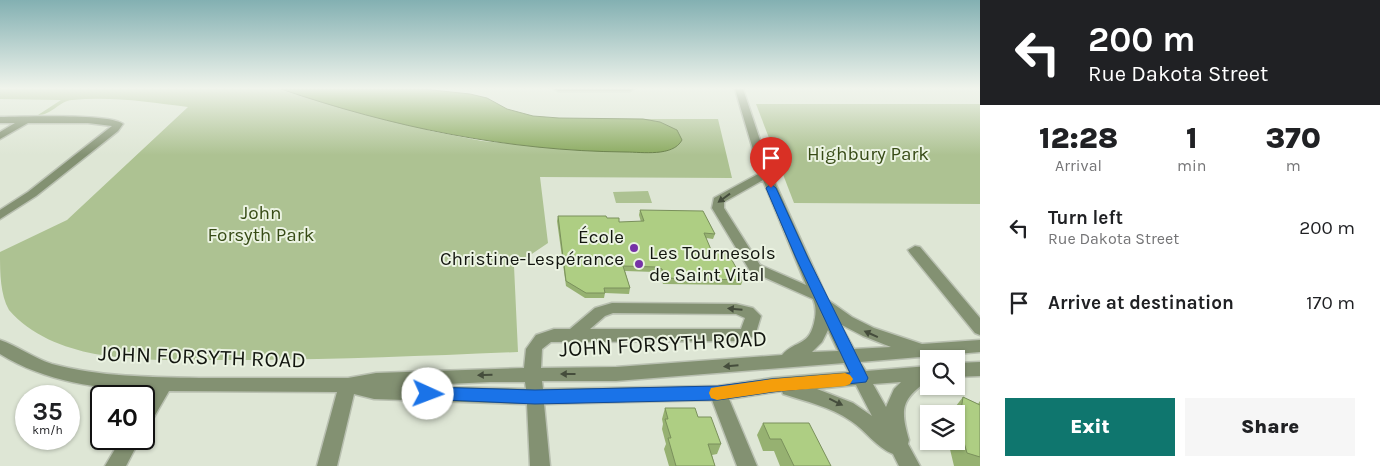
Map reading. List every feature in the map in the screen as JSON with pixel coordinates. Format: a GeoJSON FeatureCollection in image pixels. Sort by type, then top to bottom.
{"type":"FeatureCollection","features":[{"type":"Feature","properties":{"kind":"street"},"geometry":{"type":"LineString","coordinates":[[746,111],[766,174],[822,300],[849,356],[908,461]]}},
{"type":"Feature","properties":{"kind":"street"},"geometry":{"type":"LineString","coordinates":[[0,120],[97,120],[118,124],[115,129],[32,194],[0,215]]}},
{"type":"Feature","properties":{"kind":"street"},"geometry":{"type":"LineString","coordinates":[[0,136],[26,120]]}},
{"type":"Feature","properties":{"kind":"street"},"geometry":{"type":"LineString","coordinates":[[766,174],[718,200],[718,208],[752,265],[763,273],[822,300],[854,326],[872,335],[889,341],[935,350]]}},
{"type":"Feature","properties":{"kind":"street"},"geometry":{"type":"LineString","coordinates":[[915,250],[980,329]]}},
{"type":"Feature","properties":{"kind":"street"},"geometry":{"type":"LineString","coordinates":[[779,362],[806,349],[816,340],[822,328],[822,300]]}},
{"type":"Feature","properties":{"kind":"street"},"geometry":{"type":"LineString","coordinates":[[540,466],[533,374],[533,351],[538,341],[549,336],[574,335],[742,336],[750,332],[753,316],[748,312],[736,309],[612,308],[600,312],[574,335]]}},
{"type":"Feature","properties":{"kind":"street","name":"JOHN FORSYTH ROAD"},"geometry":{"type":"LineString","coordinates":[[0,346],[27,361],[61,373],[96,379],[164,384],[348,385],[376,380],[533,374],[616,374],[920,351]]}},
{"type":"Feature","properties":{"kind":"street","name":"JOHN FORSYTH ROAD"},"geometry":{"type":"LineString","coordinates":[[935,350],[980,346]]}},
{"type":"Feature","properties":{"kind":"street"},"geometry":{"type":"LineString","coordinates":[[965,369],[980,368]]}},
{"type":"Feature","properties":{"kind":"street","name":"JOHN FORSYTH ROAD"},"geometry":{"type":"LineString","coordinates":[[348,385],[374,392],[535,397],[718,393],[772,385],[920,374]]}},
{"type":"Feature","properties":{"kind":"street"},"geometry":{"type":"LineString","coordinates":[[908,461],[896,426],[895,404],[897,397],[904,387],[920,377]]}},
{"type":"Feature","properties":{"kind":"street"},"geometry":{"type":"LineString","coordinates":[[155,399],[164,384]]}},
{"type":"Feature","properties":{"kind":"street"},"geometry":{"type":"LineString","coordinates":[[327,466],[348,385]]}},
{"type":"Feature","properties":{"kind":"street"},"geometry":{"type":"LineString","coordinates":[[772,385],[813,393],[833,400],[871,425],[908,461]]}},
{"type":"Feature","properties":{"kind":"street"},"geometry":{"type":"LineString","coordinates":[[718,393],[747,466]]}},
{"type":"Feature","properties":{"kind":"street"},"geometry":{"type":"LineString","coordinates":[[115,466],[124,450]]}},
{"type":"Feature","properties":{"kind":"green space","name":"John Forsyth Park"},"geometry":{"type":"Polygon","coordinates":[[[45,111],[51,111],[47,113],[38,115],[45,111]]]}},
{"type":"Feature","properties":{"kind":"green space","name":"John Forsyth Park"},"geometry":{"type":"Polygon","coordinates":[[[184,111],[358,111],[431,131],[482,141],[576,150],[665,151],[672,149],[677,130],[660,122],[637,119],[718,119],[732,178],[540,177],[548,243],[514,266],[518,352],[376,358],[165,360],[112,357],[71,348],[48,339],[17,319],[6,304],[0,275],[0,252],[67,220],[184,111]]]}},
{"type":"Feature","properties":{"kind":"green space","name":"Highbury Park"},"geometry":{"type":"Polygon","coordinates":[[[759,111],[980,111],[980,204],[794,203],[759,111]]]}},
{"type":"Feature","properties":{"kind":"green space"},"geometry":{"type":"Polygon","coordinates":[[[648,191],[652,203],[616,203],[613,192],[648,191]]]}},
{"type":"Feature","properties":{"kind":"shaded area"},"geometry":{"type":"Polygon","coordinates":[[[350,111],[513,111],[533,116],[559,118],[643,119],[660,122],[677,130],[682,140],[672,149],[648,153],[582,151],[494,142],[350,111]]]}},
{"type":"Feature","properties":{"kind":"building","name":"École Christine-Lespérance"},"geometry":{"type":"Polygon","coordinates":[[[640,210],[703,211],[715,234],[704,233],[712,252],[728,253],[743,280],[665,278],[662,269],[656,267],[623,266],[630,288],[604,288],[605,293],[586,293],[566,281],[558,216],[606,216],[607,218],[619,218],[619,222],[644,221],[640,210]]]}},
{"type":"Feature","properties":{"kind":"building"},"geometry":{"type":"Polygon","coordinates":[[[963,397],[980,405],[980,457],[967,453],[965,446],[965,405],[962,405],[963,397]]]}},
{"type":"Feature","properties":{"kind":"building"},"geometry":{"type":"Polygon","coordinates":[[[665,408],[695,408],[698,417],[711,417],[721,444],[708,444],[715,466],[676,466],[668,438],[671,438],[665,419],[668,419],[665,408]]]}},
{"type":"Feature","properties":{"kind":"building"},"geometry":{"type":"Polygon","coordinates":[[[763,423],[809,423],[831,466],[794,466],[781,439],[770,439],[763,423]]]}},
{"type":"Feature","properties":{"kind":"slow traffic"},"geometry":{"type":"LineString","coordinates":[[717,393],[772,385],[845,379]]}},
{"type":"Feature","properties":{"kind":"place","name":"École Christine-Lespérance"},"geometry":{"type":"Point","coordinates":[634,248]}},
{"type":"Feature","properties":{"kind":"place","name":"Les Tournesols de Saint Vital"},"geometry":{"type":"Point","coordinates":[639,264]}},
{"type":"Feature","properties":{"kind":"route"},"geometry":{"type":"LineString","coordinates":[[428,394],[535,397],[718,393],[772,385],[861,378],[820,296],[771,188]]}}]}
